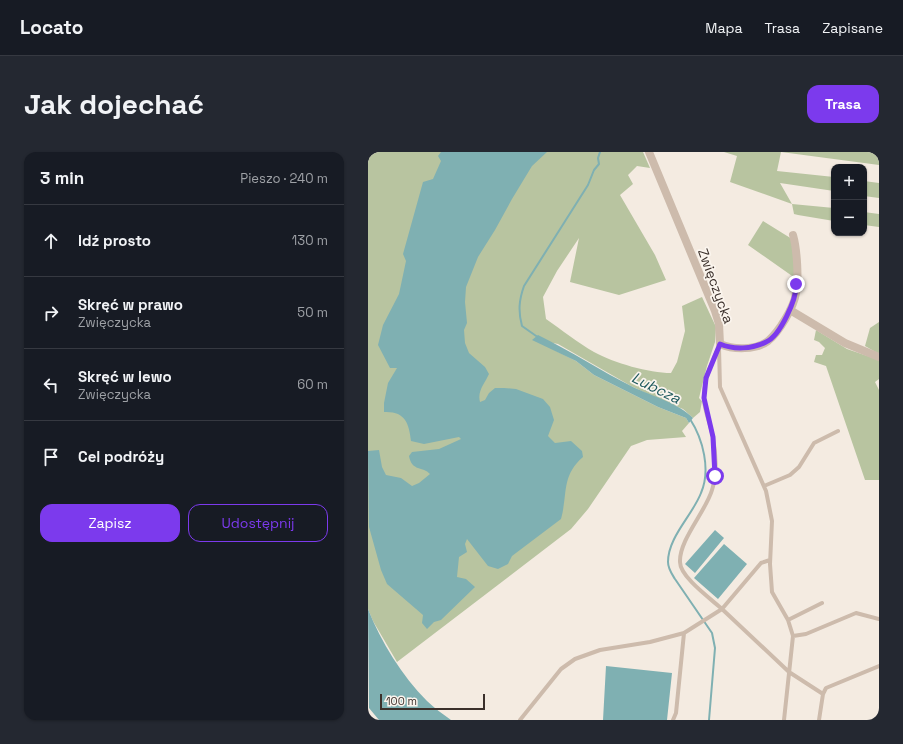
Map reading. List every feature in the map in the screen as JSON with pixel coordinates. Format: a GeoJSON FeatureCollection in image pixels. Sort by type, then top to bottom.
{"type":"FeatureCollection","features":[{"type":"Feature","properties":{"kind":"street","name":"Zwięczycka"},"geometry":{"type":"LineString","coordinates":[[649,152],[719,324],[720,345],[740,348],[766,342],[781,324],[790,310],[797,293],[797,249],[793,235]]}},
{"type":"Feature","properties":{"kind":"street"},"geometry":{"type":"LineString","coordinates":[[790,310],[845,343],[879,357]]}},
{"type":"Feature","properties":{"kind":"lane"},"geometry":{"type":"LineString","coordinates":[[720,345],[720,387],[764,486],[772,521],[770,560],[772,592],[788,620],[793,636],[784,720]]}},
{"type":"Feature","properties":{"kind":"lane"},"geometry":{"type":"LineString","coordinates":[[720,345],[706,378],[704,398],[713,437],[715,476],[707,503],[687,540],[680,562],[682,570],[688,578],[789,672],[823,694]]}},
{"type":"Feature","properties":{"kind":"lane"},"geometry":{"type":"LineString","coordinates":[[764,486],[790,475],[799,467],[814,443],[838,431]]}},
{"type":"Feature","properties":{"kind":"lane"},"geometry":{"type":"LineString","coordinates":[[520,720],[561,669],[575,658],[600,650],[650,642],[684,633],[722,609],[761,563],[770,560]]}},
{"type":"Feature","properties":{"kind":"lane"},"geometry":{"type":"LineString","coordinates":[[788,620],[822,604]]}},
{"type":"Feature","properties":{"kind":"lane"},"geometry":{"type":"LineString","coordinates":[[793,636],[806,634],[856,614],[879,619]]}},
{"type":"Feature","properties":{"kind":"lane"},"geometry":{"type":"LineString","coordinates":[[673,720],[676,712],[684,633]]}},
{"type":"Feature","properties":{"kind":"lane"},"geometry":{"type":"LineString","coordinates":[[819,720],[823,694],[826,688],[879,666]]}},
{"type":"Feature","properties":{"kind":"green space"},"geometry":{"type":"Polygon","coordinates":[[[368,152],[643,152],[650,168],[637,166],[628,175],[633,184],[620,195],[655,255],[666,280],[619,295],[570,282],[579,238],[557,271],[543,297],[546,319],[582,345],[602,356],[642,369],[662,373],[671,373],[677,362],[685,331],[682,306],[702,297],[716,327],[715,342],[699,398],[702,401],[700,412],[693,418],[683,409],[631,386],[558,344],[533,339],[576,361],[594,375],[658,407],[686,418],[689,423],[682,431],[686,437],[647,440],[631,446],[588,509],[571,529],[397,662],[373,621],[368,609],[368,152]]]}},
{"type":"Feature","properties":{"kind":"green space"},"geometry":{"type":"Polygon","coordinates":[[[724,152],[781,152],[777,171],[831,177],[831,191],[780,183],[792,204],[730,182],[737,156],[724,152]]]}},
{"type":"Feature","properties":{"kind":"green space"},"geometry":{"type":"Polygon","coordinates":[[[781,152],[879,152],[879,165],[781,152]]]}},
{"type":"Feature","properties":{"kind":"green space"},"geometry":{"type":"Polygon","coordinates":[[[867,181],[879,183],[879,198],[867,196],[867,181]]]}},
{"type":"Feature","properties":{"kind":"green space"},"geometry":{"type":"Polygon","coordinates":[[[792,204],[831,208],[831,220],[794,214],[792,204]]]}},
{"type":"Feature","properties":{"kind":"green space"},"geometry":{"type":"Polygon","coordinates":[[[867,212],[879,214],[879,227],[867,225],[867,212]]]}},
{"type":"Feature","properties":{"kind":"green space"},"geometry":{"type":"Polygon","coordinates":[[[763,221],[792,239],[795,278],[748,245],[763,221]]]}},
{"type":"Feature","properties":{"kind":"green space"},"geometry":{"type":"Polygon","coordinates":[[[879,322],[879,354],[865,346],[870,328],[879,322]]]}},
{"type":"Feature","properties":{"kind":"green space"},"geometry":{"type":"Polygon","coordinates":[[[816,330],[847,349],[879,360],[879,379],[875,382],[879,390],[879,480],[865,480],[826,366],[814,362],[816,355],[822,355],[825,348],[819,342],[814,340],[816,330]]]}},
{"type":"Feature","properties":{"kind":"water"},"geometry":{"type":"Polygon","coordinates":[[[441,152],[547,152],[532,166],[478,257],[466,287],[465,302],[467,323],[464,330],[465,343],[469,353],[485,367],[489,374],[480,391],[480,402],[485,400],[489,393],[495,388],[516,389],[543,399],[550,407],[554,420],[548,436],[555,443],[571,441],[582,451],[583,457],[571,471],[568,478],[561,519],[512,556],[508,564],[498,569],[488,566],[467,539],[465,544],[467,552],[459,557],[457,577],[466,579],[475,587],[441,620],[434,622],[427,629],[422,623],[423,615],[387,584],[381,570],[369,527],[368,451],[379,450],[382,467],[386,475],[401,478],[412,486],[419,483],[430,474],[415,467],[410,461],[409,456],[412,452],[439,449],[461,439],[459,437],[424,444],[411,441],[409,429],[405,419],[391,412],[384,412],[384,403],[388,383],[397,368],[390,368],[378,345],[383,325],[399,294],[406,261],[403,254],[423,182],[433,179],[441,161],[438,156],[441,152]]]}},
{"type":"Feature","properties":{"kind":"water"},"geometry":{"type":"Polygon","coordinates":[[[538,335],[633,387],[680,408],[693,418],[689,423],[686,418],[658,407],[594,375],[576,361],[532,340],[538,335]]]}},
{"type":"Feature","properties":{"kind":"water"},"geometry":{"type":"Polygon","coordinates":[[[715,530],[724,538],[695,573],[685,564],[715,530]]]}},
{"type":"Feature","properties":{"kind":"water"},"geometry":{"type":"Polygon","coordinates":[[[724,544],[747,564],[718,599],[694,578],[724,544]]]}},
{"type":"Feature","properties":{"kind":"water"},"geometry":{"type":"Polygon","coordinates":[[[368,609],[379,634],[409,681],[430,704],[451,720],[379,720],[369,708],[368,609]]]}},
{"type":"Feature","properties":{"kind":"water"},"geometry":{"type":"Polygon","coordinates":[[[606,666],[672,673],[667,720],[603,720],[606,666]]]}},
{"type":"Feature","properties":{"kind":"waterway","name":"Lubcza"},"geometry":{"type":"LineString","coordinates":[[539,338],[522,326],[520,315],[522,291],[588,185],[594,170],[599,164],[598,158],[600,152]]}},
{"type":"Feature","properties":{"kind":"waterway","name":"Lubcza"},"geometry":{"type":"LineString","coordinates":[[690,419],[702,445],[705,465],[704,484],[697,502],[676,535],[669,553],[668,565],[669,569],[712,633],[715,648],[709,720]]}},
{"type":"Feature","properties":{"kind":"route"},"geometry":{"type":"LineString","coordinates":[[715,476],[713,437],[704,398],[704,388],[710,366],[720,344],[740,348],[753,346],[766,342],[770,339],[790,310],[797,293],[796,284]]}}]}
